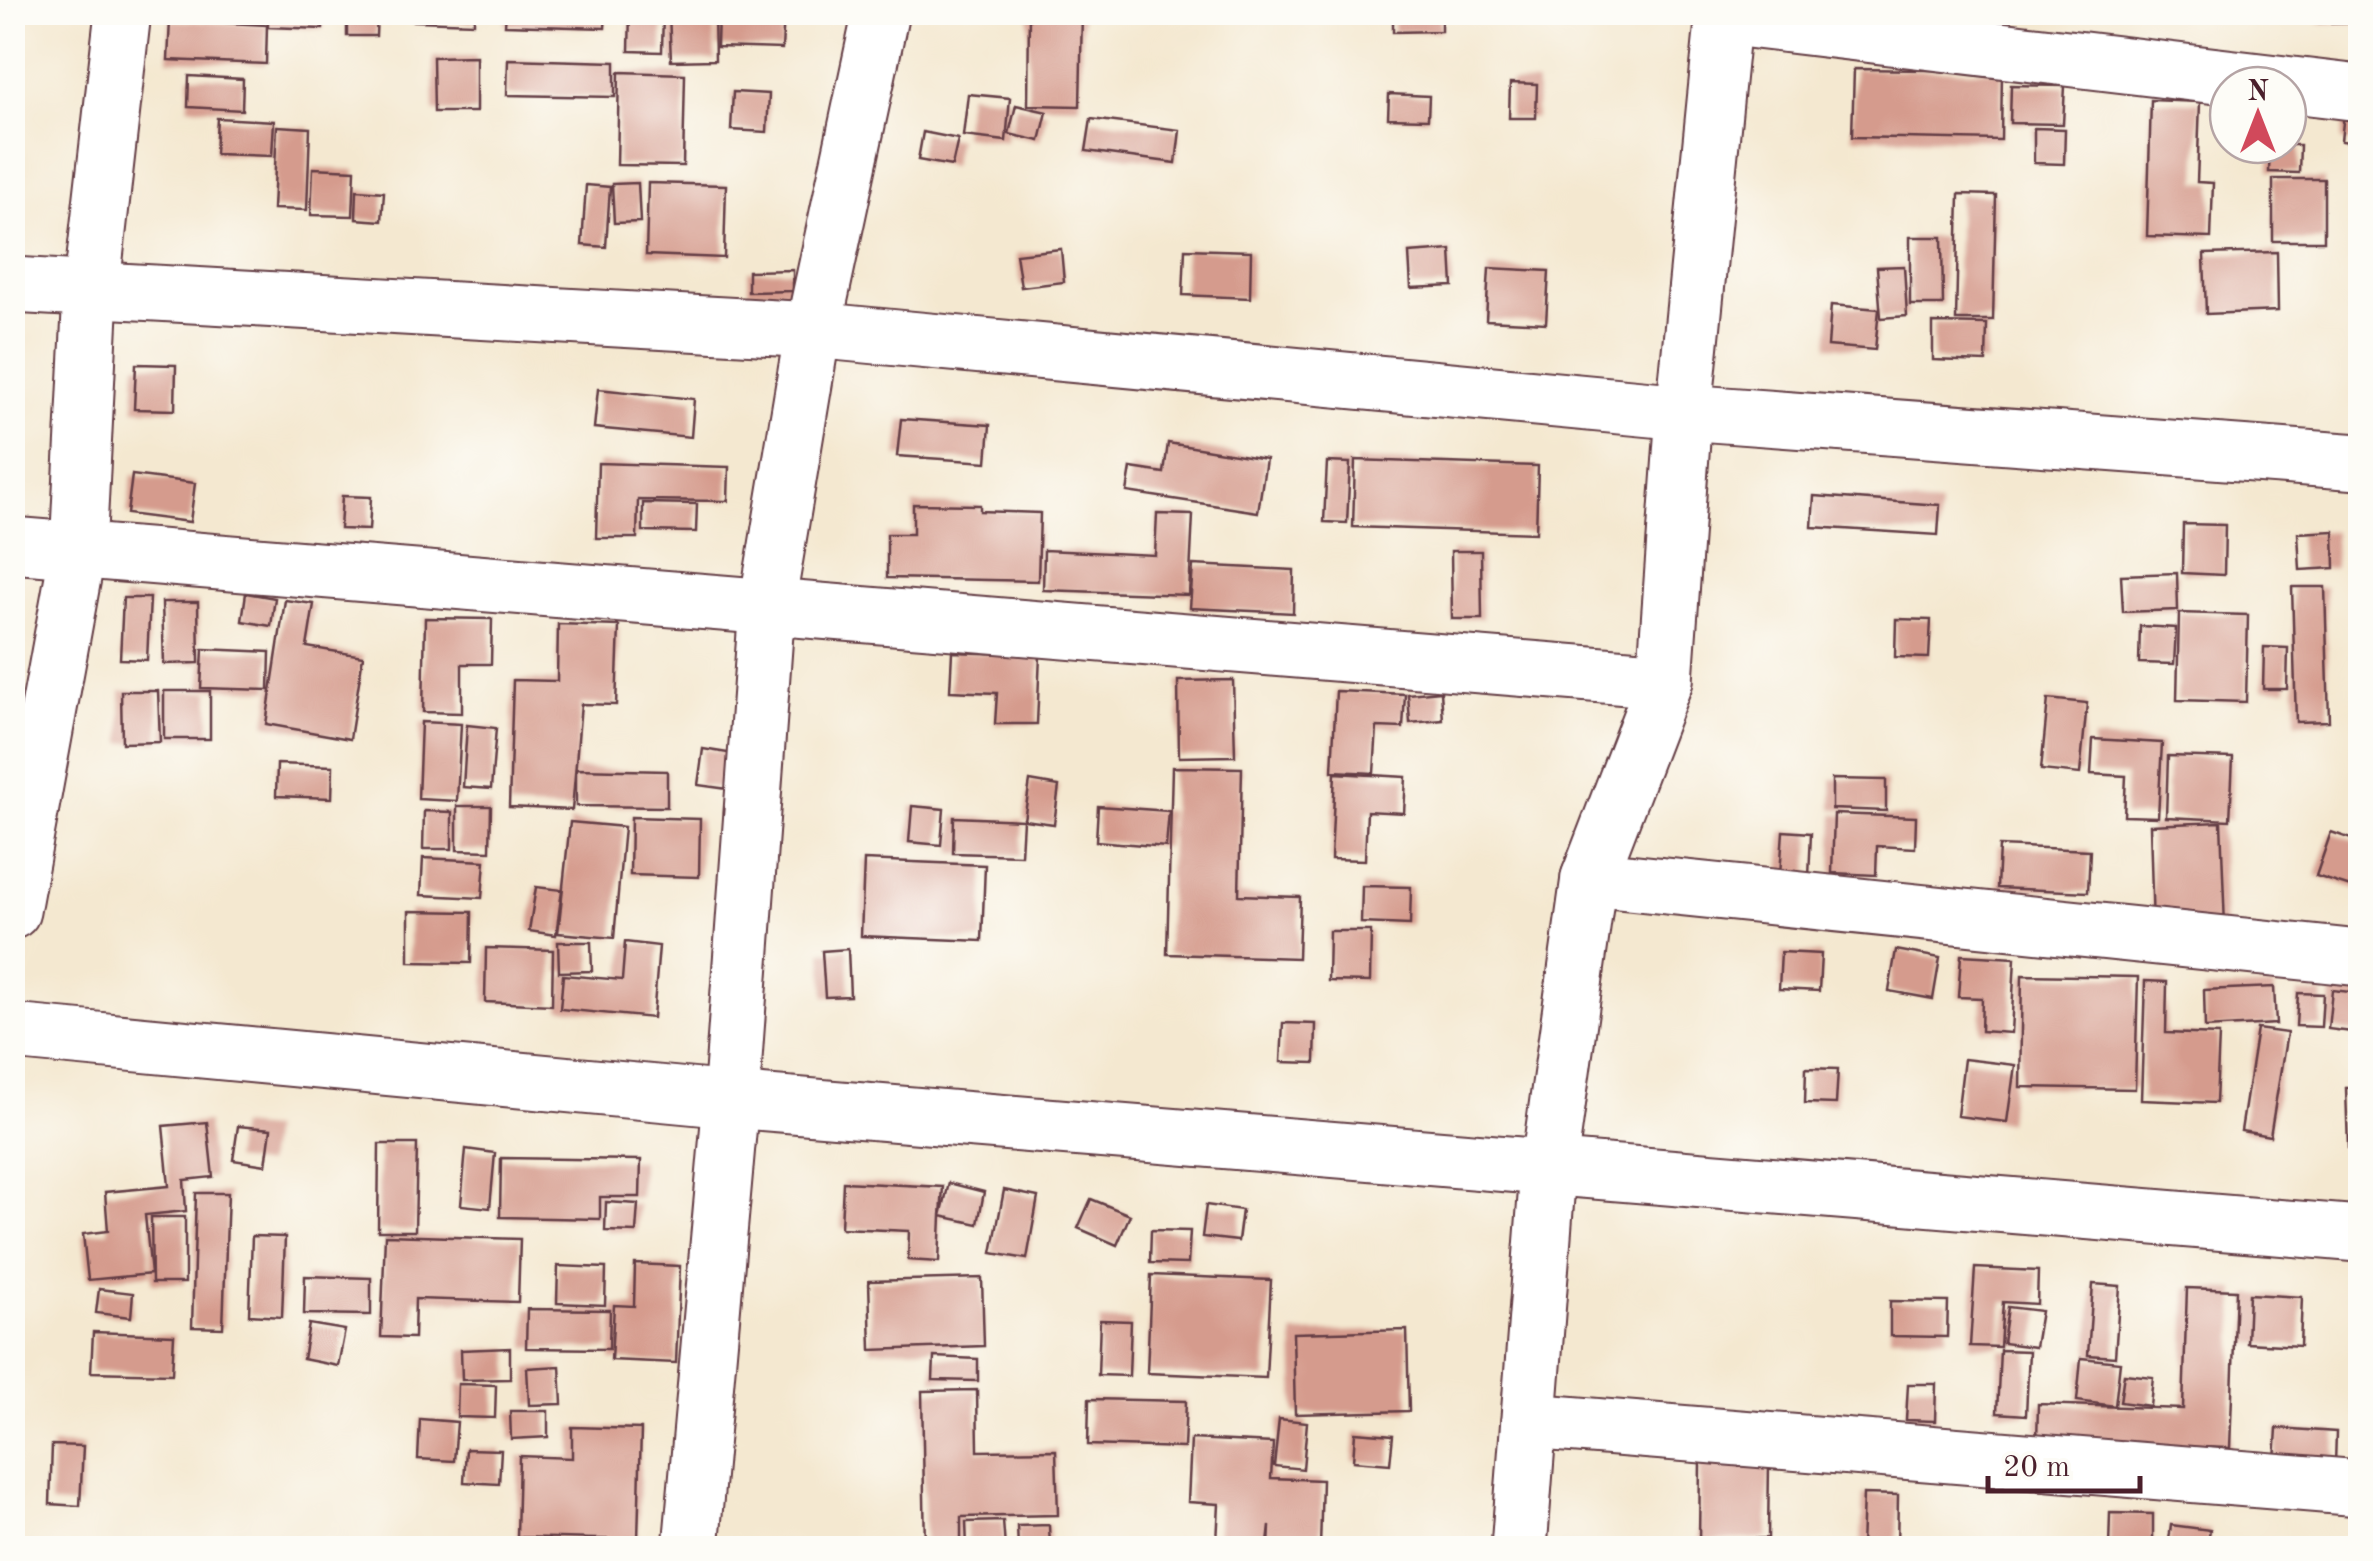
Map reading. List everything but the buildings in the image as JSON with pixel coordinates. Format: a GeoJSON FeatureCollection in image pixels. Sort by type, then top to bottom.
{"type":"FeatureCollection","features":[{"type":"Feature","properties":{"kind":"street"},"geometry":{"type":"LineString","coordinates":[[12,912],[78,550],[91,292],[123,12]]}},
{"type":"Feature","properties":{"kind":"street"},"geometry":{"type":"LineString","coordinates":[[691,1548],[731,1100],[768,606],[813,330],[881,12]]}},
{"type":"Feature","properties":{"kind":"street"},"geometry":{"type":"LineString","coordinates":[[1519,1548],[1548,1171],[1589,878],[1665,680],[1684,412],[1724,15],[2360,93]]}},
{"type":"Feature","properties":{"kind":"street"},"geometry":{"type":"LineString","coordinates":[[12,285],[813,330],[1684,412],[2360,462]]}},
{"type":"Feature","properties":{"kind":"street"},"geometry":{"type":"LineString","coordinates":[[12,545],[1665,680]]}},
{"type":"Feature","properties":{"kind":"street"},"geometry":{"type":"LineString","coordinates":[[1589,878],[2360,958]]}},
{"type":"Feature","properties":{"kind":"street"},"geometry":{"type":"LineString","coordinates":[[12,1032],[1548,1171],[2360,1234]]}},
{"type":"Feature","properties":{"kind":"street"},"geometry":{"type":"LineString","coordinates":[[1529,1421],[2360,1488]]}}]}
